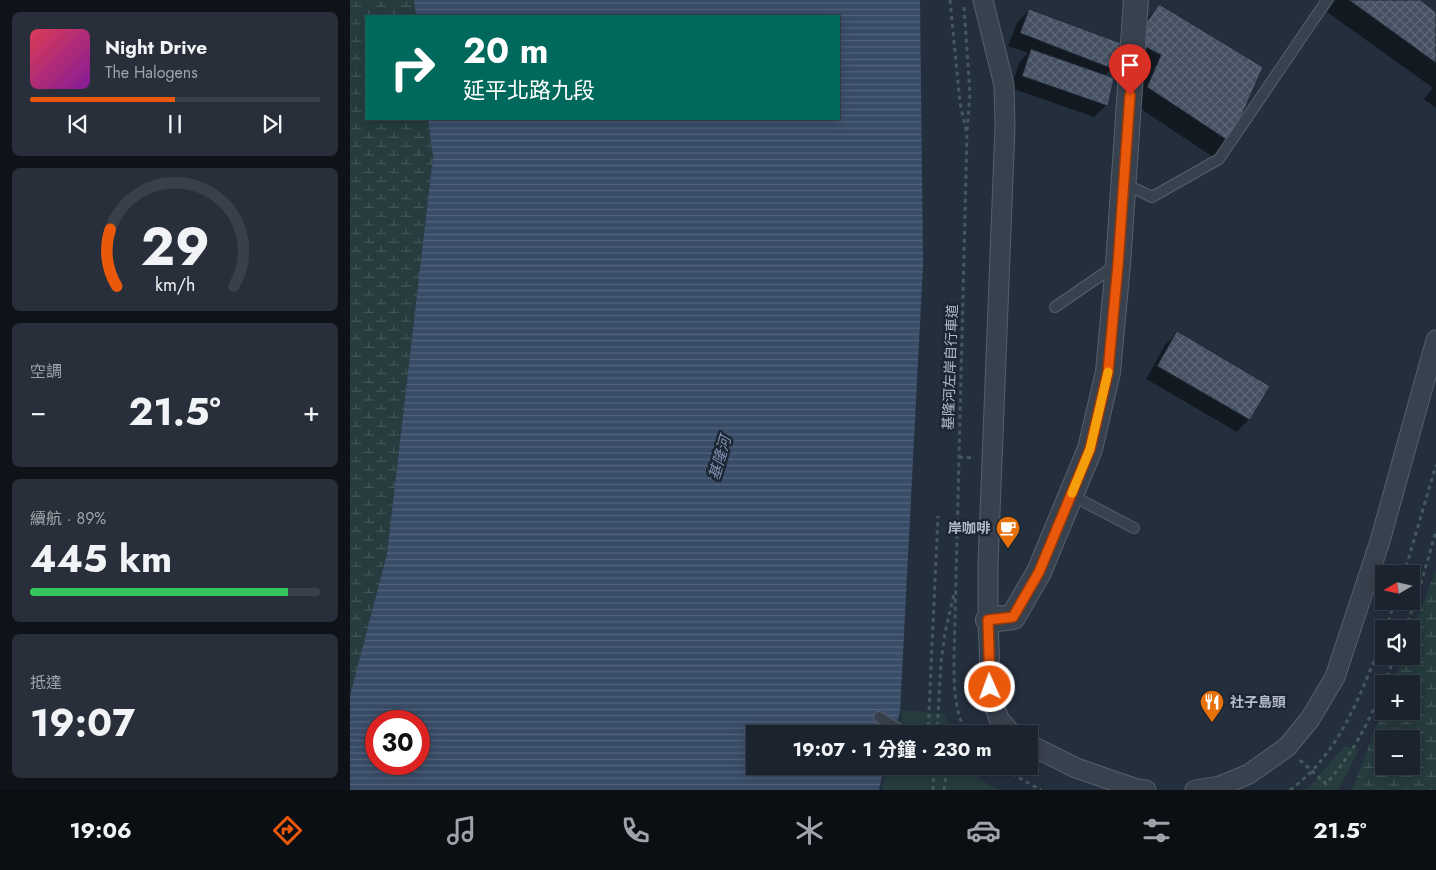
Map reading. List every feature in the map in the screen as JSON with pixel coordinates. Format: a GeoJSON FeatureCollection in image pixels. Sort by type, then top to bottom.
{"type":"FeatureCollection","features":[{"type":"Feature","properties":{"kind":"street"},"geometry":{"type":"LineString","coordinates":[[983,0],[1004,85],[1005,126],[993,428],[988,620],[991,696],[999,719],[1004,725]]}},
{"type":"Feature","properties":{"kind":"street"},"geometry":{"type":"LineString","coordinates":[[988,620],[1013,617],[1039,572],[1090,449],[1108,372],[1118,264],[1136,0]]}},
{"type":"Feature","properties":{"kind":"street"},"geometry":{"type":"LineString","coordinates":[[1196,790],[1220,786],[1249,774],[1287,747],[1310,719],[1335,677],[1380,541],[1436,340]]}},
{"type":"Feature","properties":{"kind":"street"},"geometry":{"type":"LineString","coordinates":[[1038,749],[1076,768],[1137,789],[1146,790]]}},
{"type":"Feature","properties":{"kind":"lane"},"geometry":{"type":"LineString","coordinates":[[1124,184],[1152,197],[1219,159],[1327,0]]}},
{"type":"Feature","properties":{"kind":"lane"},"geometry":{"type":"LineString","coordinates":[[1055,307],[1118,264]]}},
{"type":"Feature","properties":{"kind":"lane"},"geometry":{"type":"LineString","coordinates":[[1071,495],[1134,528]]}},
{"type":"Feature","properties":{"kind":"lane"},"geometry":{"type":"LineString","coordinates":[[879,717],[892,725]]}},
{"type":"Feature","properties":{"kind":"path","name":"基隆河左岸自行車道"},"geometry":{"type":"LineString","coordinates":[[950,0],[960,103],[967,134],[954,688],[964,725]]}},
{"type":"Feature","properties":{"kind":"path"},"geometry":{"type":"LineString","coordinates":[[964,0],[970,94],[967,134]]}},
{"type":"Feature","properties":{"kind":"path"},"geometry":{"type":"LineString","coordinates":[[1407,565],[1436,465]]}},
{"type":"Feature","properties":{"kind":"path"},"geometry":{"type":"LineString","coordinates":[[928,725],[938,516]]}},
{"type":"Feature","properties":{"kind":"path"},"geometry":{"type":"LineString","coordinates":[[1408,620],[1418,594],[1436,531]]}},
{"type":"Feature","properties":{"kind":"path"},"geometry":{"type":"LineString","coordinates":[[938,725],[941,662],[945,633],[956,586]]}},
{"type":"Feature","properties":{"kind":"path"},"geometry":{"type":"LineString","coordinates":[[1290,790],[1312,771],[1337,741],[1356,705],[1375,658]]}},
{"type":"Feature","properties":{"kind":"path"},"geometry":{"type":"LineString","coordinates":[[1287,747],[1326,784],[1343,765],[1366,728],[1375,706]]}},
{"type":"Feature","properties":{"kind":"path"},"geometry":{"type":"LineString","coordinates":[[933,790],[934,775]]}},
{"type":"Feature","properties":{"kind":"path"},"geometry":{"type":"LineString","coordinates":[[944,790],[947,775]]}},
{"type":"Feature","properties":{"kind":"path"},"geometry":{"type":"LineString","coordinates":[[1014,775],[1041,790]]}},
{"type":"Feature","properties":{"kind":"green space"},"geometry":{"type":"Polygon","coordinates":[[[350,0],[414,0],[416,15],[365,15],[365,120],[428,120],[433,156],[387,554],[350,696],[350,0]]]}},
{"type":"Feature","properties":{"kind":"green space"},"geometry":{"type":"Polygon","coordinates":[[[1436,570],[1436,790],[1352,790],[1375,730],[1375,775],[1420,775],[1420,730],[1375,730],[1379,720],[1420,720],[1420,675],[1396,675],[1400,665],[1420,665],[1420,620],[1417,620],[1436,570]]]}},
{"type":"Feature","properties":{"kind":"green space"},"geometry":{"type":"Polygon","coordinates":[[[903,710],[944,714],[950,725],[899,725],[903,710]]]}},
{"type":"Feature","properties":{"kind":"green space"},"geometry":{"type":"Polygon","coordinates":[[[1345,746],[1359,749],[1339,790],[1304,790],[1308,788],[1345,746]]]}},
{"type":"Feature","properties":{"kind":"green space"},"geometry":{"type":"Polygon","coordinates":[[[885,775],[977,775],[979,779],[999,790],[883,790],[882,786],[885,775]]]}},
{"type":"Feature","properties":{"kind":"water","name":"基隆河"},"geometry":{"type":"Polygon","coordinates":[[[414,0],[920,0],[923,265],[900,712],[896,725],[746,725],[746,775],[882,775],[879,790],[350,790],[350,696],[387,554],[433,156],[428,120],[840,120],[840,15],[416,15],[414,0]]]}},
{"type":"Feature","properties":{"kind":"building"},"geometry":{"type":"Polygon","coordinates":[[[1349,0],[1420,0],[1436,12],[1436,63],[1349,0]]]}},
{"type":"Feature","properties":{"kind":"building"},"geometry":{"type":"Polygon","coordinates":[[[1159,4],[1263,67],[1230,142],[1147,87],[1161,55],[1134,41],[1159,4]]]}},
{"type":"Feature","properties":{"kind":"building"},"geometry":{"type":"Polygon","coordinates":[[[1029,9],[1121,43],[1113,69],[1020,33],[1029,9]]]}},
{"type":"Feature","properties":{"kind":"building"},"geometry":{"type":"Polygon","coordinates":[[[1031,49],[1114,78],[1108,106],[1022,76],[1031,49]]]}},
{"type":"Feature","properties":{"kind":"building"},"geometry":{"type":"Polygon","coordinates":[[[1177,331],[1270,386],[1250,420],[1157,366],[1177,331]]]}},
{"type":"Feature","properties":{"kind":"slow traffic"},"geometry":{"type":"LineString","coordinates":[[1072,493],[1090,449],[1108,372]]}},
{"type":"Feature","properties":{"kind":"place","name":"岸咖啡"},"geometry":{"type":"Point","coordinates":[1008,549]}},
{"type":"Feature","properties":{"kind":"place","name":"社子島頭"},"geometry":{"type":"Point","coordinates":[1212,723]}},
{"type":"Feature","properties":{"kind":"route"},"geometry":{"type":"LineString","coordinates":[[990,687],[988,620],[1013,617],[1039,572],[1090,449],[1108,372],[1130,95]]}}]}
